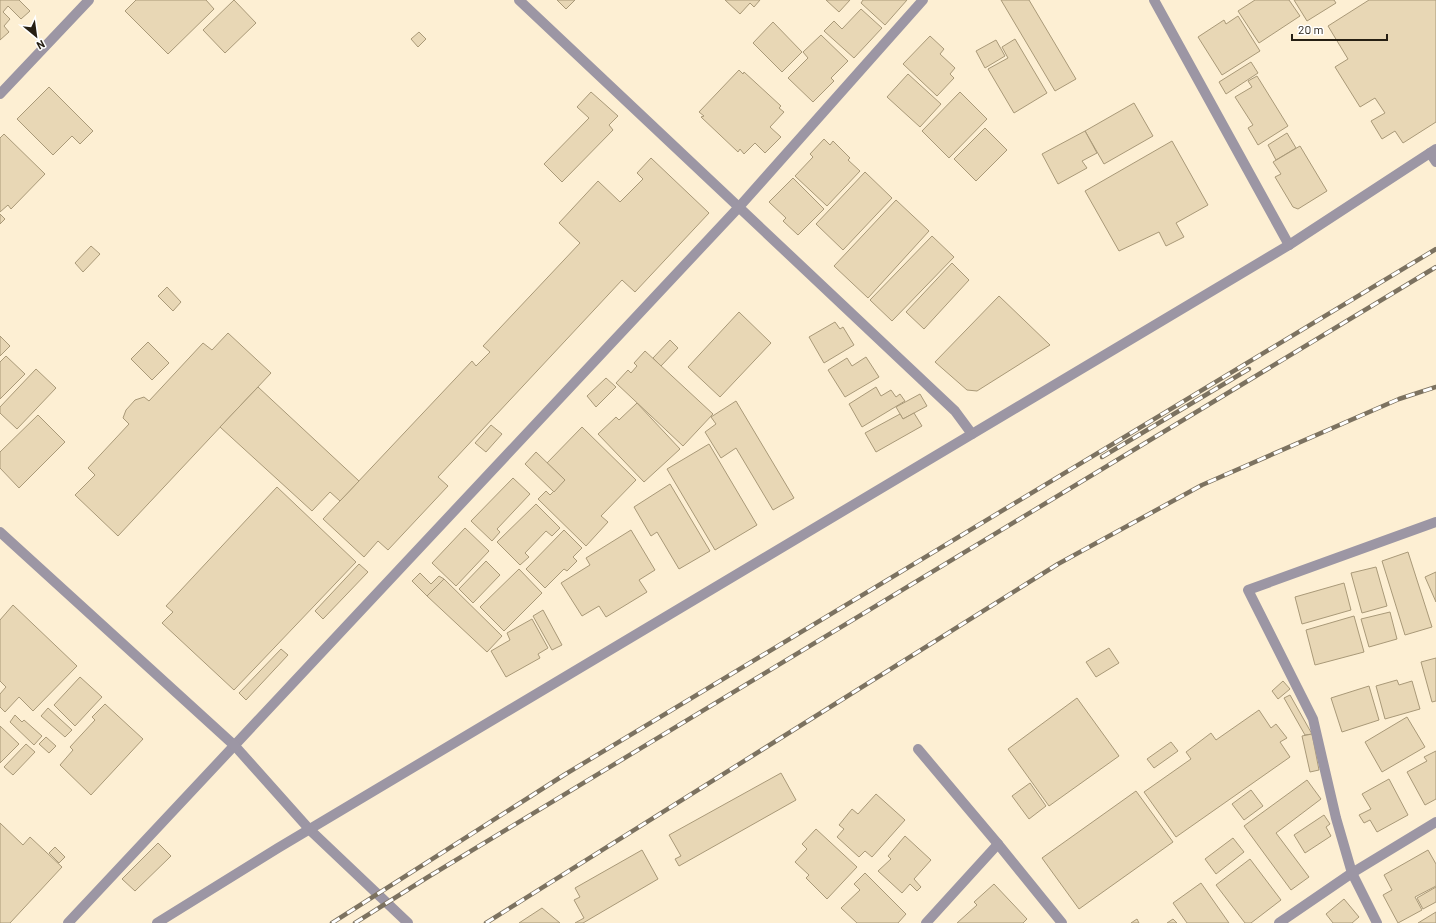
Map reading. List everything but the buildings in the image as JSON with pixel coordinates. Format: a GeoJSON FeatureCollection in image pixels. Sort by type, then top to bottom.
{"type":"FeatureCollection","features":[{"type":"Feature","properties":{"kind":"street"},"geometry":{"type":"LineString","coordinates":[[0,94],[89,0]]}},
{"type":"Feature","properties":{"kind":"street"},"geometry":{"type":"LineString","coordinates":[[519,0],[955,411],[972,434]]}},
{"type":"Feature","properties":{"kind":"street"},"geometry":{"type":"LineString","coordinates":[[68,923],[739,207],[923,0]]}},
{"type":"Feature","properties":{"kind":"street"},"geometry":{"type":"LineString","coordinates":[[1154,0],[1289,245]]}},
{"type":"Feature","properties":{"kind":"street"},"geometry":{"type":"LineString","coordinates":[[157,923],[1289,245],[1433,151],[1436,162]]}},
{"type":"Feature","properties":{"kind":"street"},"geometry":{"type":"LineString","coordinates":[[1377,923],[1352,873],[1336,818],[1313,719],[1248,590],[1436,522]]}},
{"type":"Feature","properties":{"kind":"street"},"geometry":{"type":"LineString","coordinates":[[0,532],[235,746],[310,830],[408,923]]}},
{"type":"Feature","properties":{"kind":"street"},"geometry":{"type":"LineString","coordinates":[[918,749],[1062,923]]}},
{"type":"Feature","properties":{"kind":"street"},"geometry":{"type":"LineString","coordinates":[[1279,923],[1352,873],[1436,822]]}},
{"type":"Feature","properties":{"kind":"street"},"geometry":{"type":"LineString","coordinates":[[926,923],[998,844]]}},
{"type":"Feature","properties":{"kind":"railway"},"geometry":{"type":"LineString","coordinates":[[332,923],[564,775],[1436,249]]}},
{"type":"Feature","properties":{"kind":"railway"},"geometry":{"type":"LineString","coordinates":[[355,923],[428,877],[1436,267]]}},
{"type":"Feature","properties":{"kind":"railway"},"geometry":{"type":"LineString","coordinates":[[1102,457],[1249,369]]}},
{"type":"Feature","properties":{"kind":"railway"},"geometry":{"type":"LineString","coordinates":[[486,923],[1058,564],[1202,485],[1399,399],[1436,387]]}}]}
